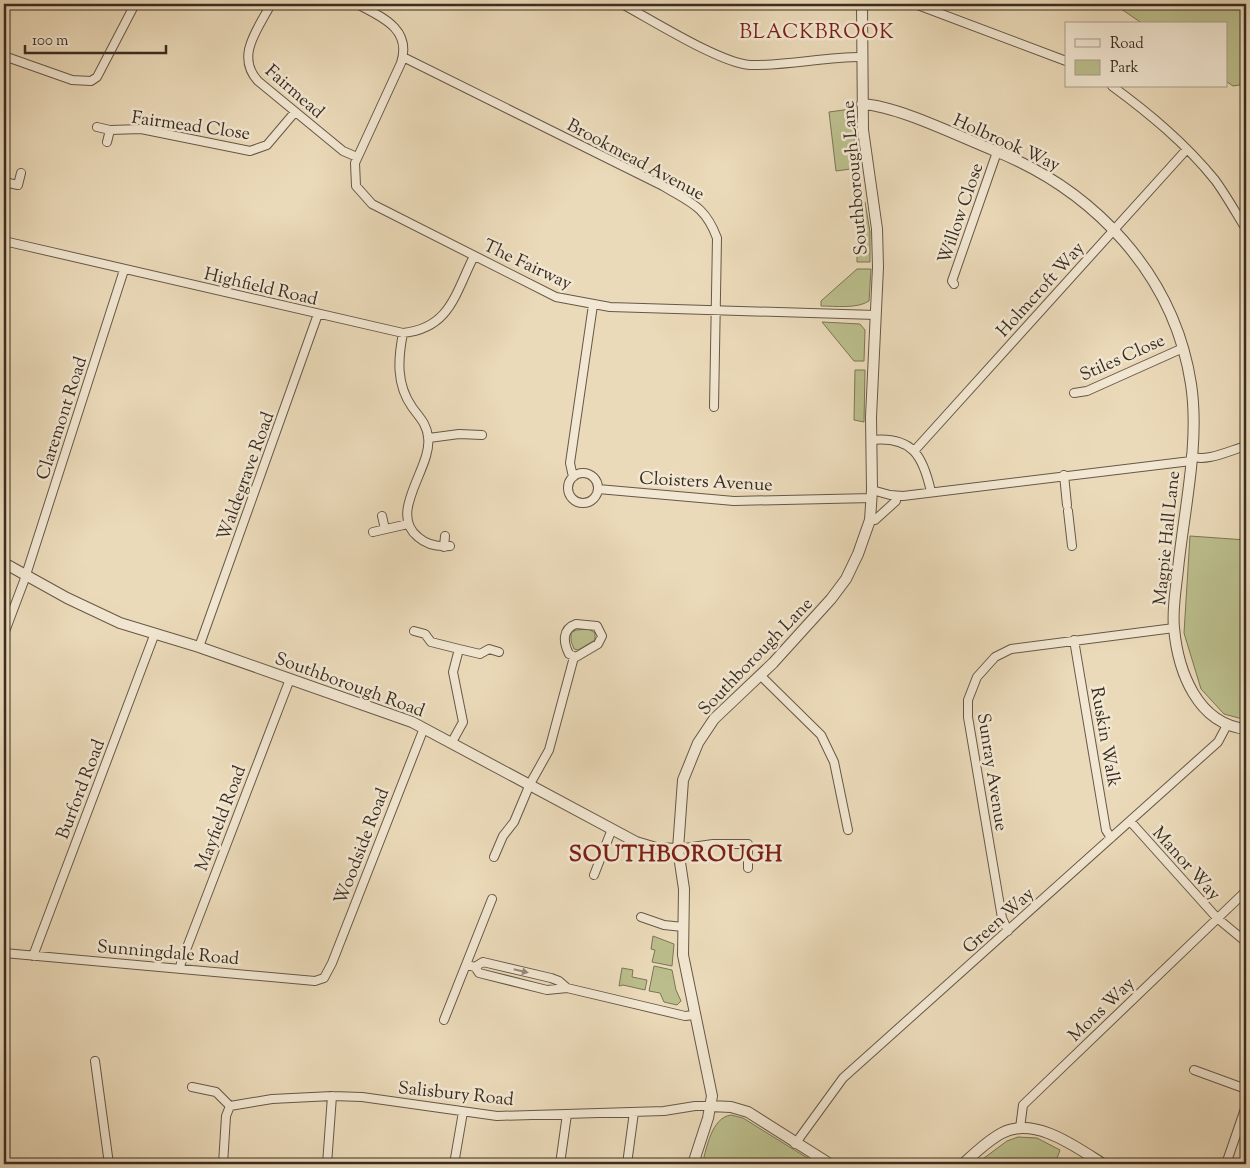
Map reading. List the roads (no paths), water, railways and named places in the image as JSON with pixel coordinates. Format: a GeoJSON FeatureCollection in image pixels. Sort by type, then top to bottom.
{"type":"FeatureCollection","features":[{"type":"Feature","properties":{"kind":"street"},"geometry":{"type":"LineString","coordinates":[[4,56],[72,80],[91,81],[97,78],[135,4]]}},
{"type":"Feature","properties":{"kind":"street","name":"Fairmead"},"geometry":{"type":"LineString","coordinates":[[271,4],[248,51],[247,64],[258,82],[343,151],[357,157]]}},
{"type":"Feature","properties":{"kind":"street"},"geometry":{"type":"LineString","coordinates":[[358,4],[390,22],[397,29],[403,41],[403,57]]}},
{"type":"Feature","properties":{"kind":"street"},"geometry":{"type":"LineString","coordinates":[[622,4],[716,54],[737,62],[768,64],[862,57]]}},
{"type":"Feature","properties":{"kind":"street","name":"Southborough Lane"},"geometry":{"type":"LineString","coordinates":[[693,1164],[712,1096],[683,955],[684,888],[678,849],[680,793],[692,755],[714,719],[813,621],[841,586],[864,542],[870,520],[877,229],[865,150],[862,104],[862,4]]}},
{"type":"Feature","properties":{"kind":"street"},"geometry":{"type":"LineString","coordinates":[[915,4],[1065,61]]}},
{"type":"Feature","properties":{"kind":"street","name":"The Fairway"},"geometry":{"type":"LineString","coordinates":[[403,57],[357,157],[354,177],[356,186],[366,199],[556,297],[593,305],[716,311],[876,315]]}},
{"type":"Feature","properties":{"kind":"street","name":"Brookmead Avenue"},"geometry":{"type":"LineString","coordinates":[[403,57],[663,186],[702,210],[711,223],[717,238],[714,407]]}},
{"type":"Feature","properties":{"kind":"street"},"geometry":{"type":"LineString","coordinates":[[1115,88],[1152,116],[1187,149],[1216,181],[1246,229]]}},
{"type":"Feature","properties":{"kind":"street","name":"Holbrook Way"},"geometry":{"type":"LineString","coordinates":[[862,104],[898,112],[1032,167],[1077,195],[1114,230],[1159,292],[1183,348],[1191,387],[1191,459]]}},
{"type":"Feature","properties":{"kind":"street","name":"Fairmead Close"},"geometry":{"type":"LineString","coordinates":[[97,127],[110,130],[141,129],[250,151],[267,145],[295,112]]}},
{"type":"Feature","properties":{"kind":"street"},"geometry":{"type":"LineString","coordinates":[[107,142],[110,130]]}},
{"type":"Feature","properties":{"kind":"street","name":"Holmcroft Way"},"geometry":{"type":"LineString","coordinates":[[915,450],[1187,149]]}},
{"type":"Feature","properties":{"kind":"street","name":"Willow Close"},"geometry":{"type":"LineString","coordinates":[[954,284],[952,281],[997,152]]}},
{"type":"Feature","properties":{"kind":"street"},"geometry":{"type":"LineString","coordinates":[[4,182],[18,185],[21,173]]}},
{"type":"Feature","properties":{"kind":"street","name":"Highfield Road"},"geometry":{"type":"LineString","coordinates":[[4,241],[403,333],[430,327],[444,315],[474,256]]}},
{"type":"Feature","properties":{"kind":"street","name":"Claremont Road"},"geometry":{"type":"LineString","coordinates":[[4,634],[26,576],[124,270]]}},
{"type":"Feature","properties":{"kind":"street"},"geometry":{"type":"LineString","coordinates":[[573,477],[570,463],[593,305]]}},
{"type":"Feature","properties":{"kind":"street","name":"Waldegrave Road"},"geometry":{"type":"LineString","coordinates":[[199,647],[318,314]]}},
{"type":"Feature","properties":{"kind":"street"},"geometry":{"type":"LineString","coordinates":[[403,333],[399,376],[404,393],[424,422],[429,438],[423,466],[409,499],[408,524],[415,535],[424,543],[447,547],[445,536]]}},
{"type":"Feature","properties":{"kind":"street","name":"Stiles Close"},"geometry":{"type":"LineString","coordinates":[[1074,393],[1087,391],[1183,348]]}},
{"type":"Feature","properties":{"kind":"street"},"geometry":{"type":"LineString","coordinates":[[429,438],[459,434],[482,435]]}},
{"type":"Feature","properties":{"kind":"street"},"geometry":{"type":"LineString","coordinates":[[871,440],[904,443],[915,450],[923,463],[931,492]]}},
{"type":"Feature","properties":{"kind":"street","name":"Magpie Hall Lane"},"geometry":{"type":"LineString","coordinates":[[872,494],[896,496],[1206,458],[1246,446]]}},
{"type":"Feature","properties":{"kind":"street","name":"Magpie Hall Lane"},"geometry":{"type":"LineString","coordinates":[[1191,459],[1174,600],[1174,628],[1180,659],[1196,698],[1213,718],[1227,725],[1246,729]]}},
{"type":"Feature","properties":{"kind":"street"},"geometry":{"type":"LineString","coordinates":[[580,474],[594,479],[598,489],[593,499],[583,503],[578,502],[569,495],[568,484],[573,477],[580,474]]}},
{"type":"Feature","properties":{"kind":"street"},"geometry":{"type":"LineString","coordinates":[[1064,475],[1072,546]]}},
{"type":"Feature","properties":{"kind":"street","name":"Cloisters Avenue"},"geometry":{"type":"LineString","coordinates":[[598,489],[734,501],[872,494]]}},
{"type":"Feature","properties":{"kind":"street"},"geometry":{"type":"LineString","coordinates":[[870,520],[875,520],[896,501],[896,496]]}},
{"type":"Feature","properties":{"kind":"street"},"geometry":{"type":"LineString","coordinates":[[382,516],[385,529]]}},
{"type":"Feature","properties":{"kind":"street"},"geometry":{"type":"LineString","coordinates":[[373,532],[408,524]]}},
{"type":"Feature","properties":{"kind":"street","name":"Southborough Road"},"geometry":{"type":"LineString","coordinates":[[4,563],[103,616],[199,647],[424,728],[646,846],[678,849]]}},
{"type":"Feature","properties":{"kind":"street"},"geometry":{"type":"LineString","coordinates":[[494,857],[503,836],[514,822],[530,784],[549,750],[574,657],[598,644],[602,636],[599,628],[589,624],[576,624],[569,628],[564,638],[567,649],[574,657]]}},
{"type":"Feature","properties":{"kind":"street","name":"Sunray Avenue"},"geometry":{"type":"LineString","coordinates":[[1008,930],[1002,918],[968,717],[968,700],[973,685],[982,670],[1003,652],[1020,646],[1174,628]]}},
{"type":"Feature","properties":{"kind":"street"},"geometry":{"type":"LineString","coordinates":[[414,631],[425,634],[431,642],[459,649],[480,654],[489,649],[499,652]]}},
{"type":"Feature","properties":{"kind":"street","name":"Burford Road"},"geometry":{"type":"LineString","coordinates":[[33,956],[155,633]]}},
{"type":"Feature","properties":{"kind":"street","name":"Ruskin Walk"},"geometry":{"type":"LineString","coordinates":[[1074,640],[1106,830],[1111,838]]}},
{"type":"Feature","properties":{"kind":"street"},"geometry":{"type":"LineString","coordinates":[[452,742],[463,722],[453,672],[459,649]]}},
{"type":"Feature","properties":{"kind":"street"},"geometry":{"type":"LineString","coordinates":[[760,675],[821,735],[834,762],[848,830]]}},
{"type":"Feature","properties":{"kind":"street","name":"Mayfield Road"},"geometry":{"type":"LineString","coordinates":[[180,968],[184,953],[290,679]]}},
{"type":"Feature","properties":{"kind":"street","name":"Green Way"},"geometry":{"type":"LineString","coordinates":[[795,1144],[844,1078],[1218,742],[1227,725]]}},
{"type":"Feature","properties":{"kind":"street","name":"Woodside Road"},"geometry":{"type":"LineString","coordinates":[[327,975],[424,728]]}},
{"type":"Feature","properties":{"kind":"street","name":"Manor Way"},"geometry":{"type":"LineString","coordinates":[[1130,821],[1217,918],[1246,942]]}},
{"type":"Feature","properties":{"kind":"street"},"geometry":{"type":"LineString","coordinates":[[594,875],[612,829]]}},
{"type":"Feature","properties":{"kind":"street"},"geometry":{"type":"LineString","coordinates":[[678,849],[726,844],[748,844],[748,868]]}},
{"type":"Feature","properties":{"kind":"street","name":"Mons Way"},"geometry":{"type":"LineString","coordinates":[[1020,1128],[1022,1105],[1246,891]]}},
{"type":"Feature","properties":{"kind":"street"},"geometry":{"type":"LineString","coordinates":[[444,1020],[471,966],[492,899]]}},
{"type":"Feature","properties":{"kind":"street"},"geometry":{"type":"LineString","coordinates":[[641,917],[664,926],[683,926]]}},
{"type":"Feature","properties":{"kind":"street","name":"Sunningdale Road"},"geometry":{"type":"LineString","coordinates":[[4,953],[315,981],[327,975]]}},
{"type":"Feature","properties":{"kind":"street"},"geometry":{"type":"LineString","coordinates":[[471,966],[483,962],[551,978],[559,981],[567,988]]}},
{"type":"Feature","properties":{"kind":"street"},"geometry":{"type":"LineString","coordinates":[[471,966],[479,973],[546,990],[567,988],[685,1016],[694,1015]]}},
{"type":"Feature","properties":{"kind":"street"},"geometry":{"type":"LineString","coordinates":[[95,1062],[109,1164]]}},
{"type":"Feature","properties":{"kind":"street"},"geometry":{"type":"LineString","coordinates":[[1194,1070],[1246,1089]]}},
{"type":"Feature","properties":{"kind":"street"},"geometry":{"type":"LineString","coordinates":[[192,1087],[216,1092],[230,1106],[226,1116],[222,1164]]}},
{"type":"Feature","properties":{"kind":"street"},"geometry":{"type":"LineString","coordinates":[[327,1164],[332,1096]]}},
{"type":"Feature","properties":{"kind":"street","name":"Salisbury Road"},"geometry":{"type":"LineString","coordinates":[[230,1106],[272,1099],[332,1096],[362,1097],[497,1116],[634,1112],[710,1106]]}},
{"type":"Feature","properties":{"kind":"street"},"geometry":{"type":"LineString","coordinates":[[710,1106],[731,1107],[748,1112],[795,1144],[830,1164]]}},
{"type":"Feature","properties":{"kind":"street"},"geometry":{"type":"LineString","coordinates":[[1226,1164],[1246,1106]]}},
{"type":"Feature","properties":{"kind":"street"},"geometry":{"type":"LineString","coordinates":[[454,1164],[463,1112]]}},
{"type":"Feature","properties":{"kind":"street"},"geometry":{"type":"LineString","coordinates":[[627,1164],[634,1112]]}},
{"type":"Feature","properties":{"kind":"street"},"geometry":{"type":"LineString","coordinates":[[560,1164],[567,1114]]}},
{"type":"Feature","properties":{"kind":"street"},"geometry":{"type":"LineString","coordinates":[[963,1164],[1002,1133],[1020,1128],[1039,1130],[1051,1134],[1103,1164]]}},
{"type":"Feature","properties":{"kind":"district","name":"BLACKBROOK"},"geometry":{"type":"Point","coordinates":[817,31]}},
{"type":"Feature","properties":{"kind":"district","name":"SOUTHBOROUGH"},"geometry":{"type":"Point","coordinates":[676,853]}}]}
